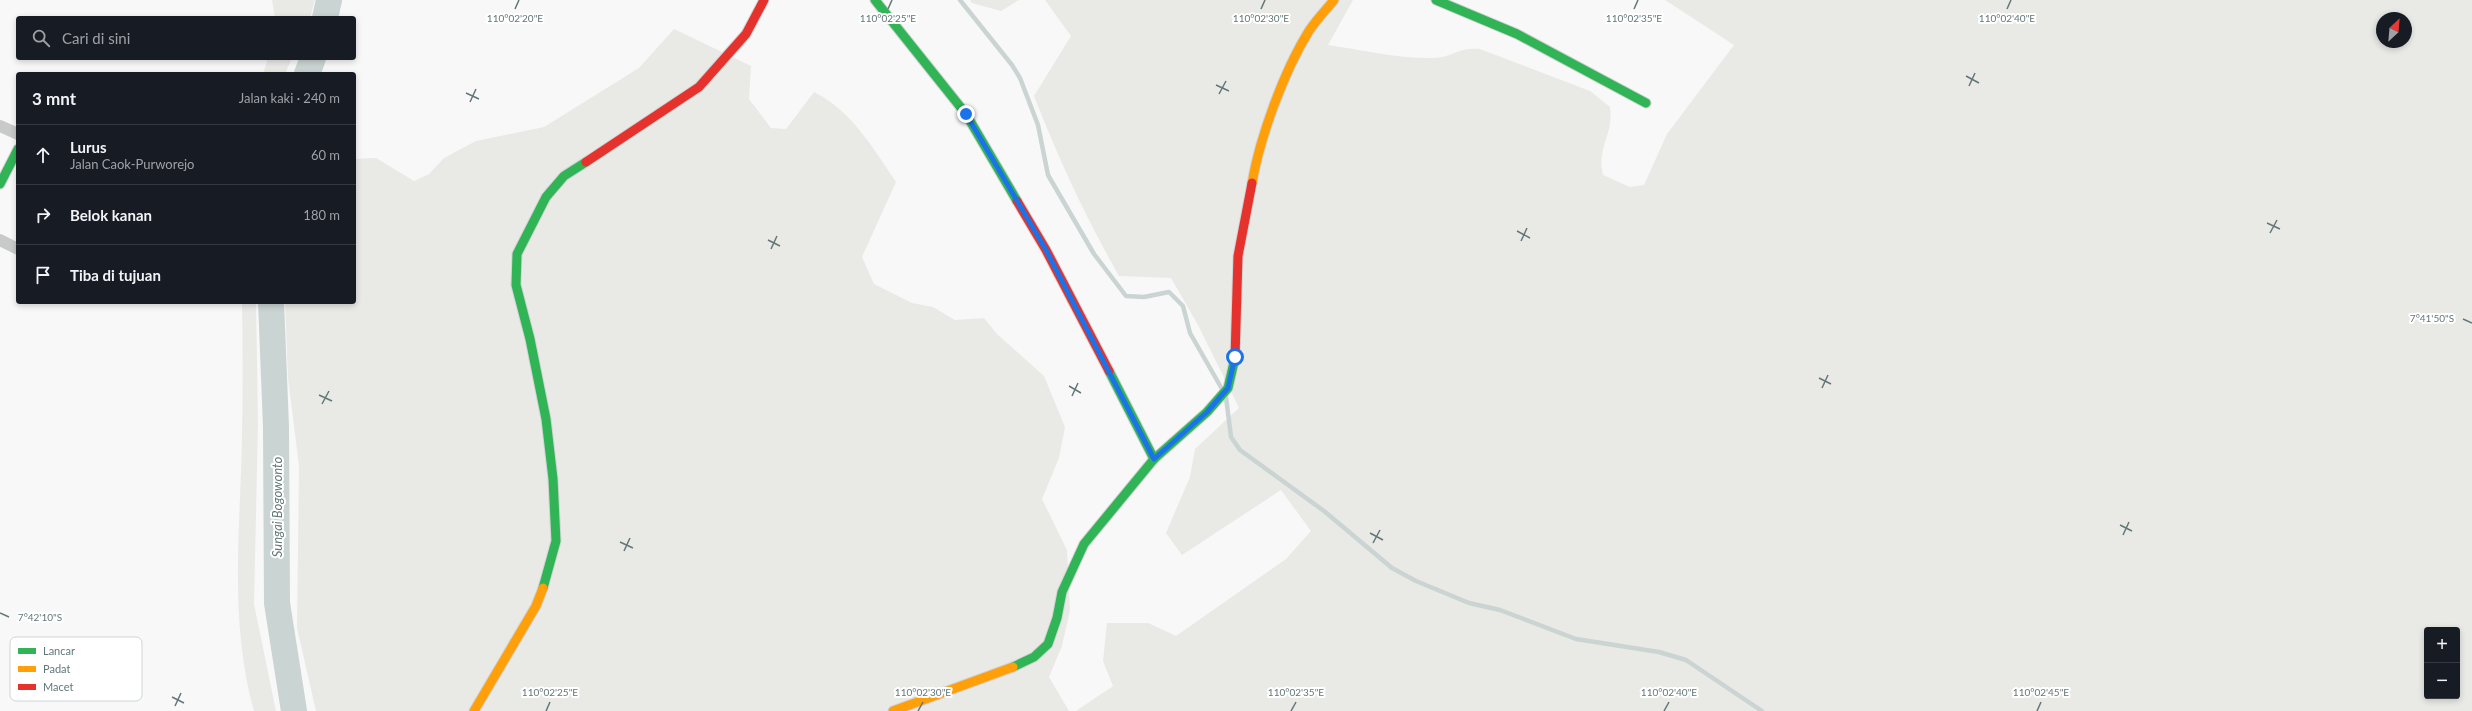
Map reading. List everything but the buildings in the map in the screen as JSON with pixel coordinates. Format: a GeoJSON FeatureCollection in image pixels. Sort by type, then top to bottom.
{"type":"FeatureCollection","features":[{"type":"Feature","properties":{"kind":"street"},"geometry":{"type":"LineString","coordinates":[[474,711],[536,606],[548,576],[556,541],[553,479],[546,419],[530,339],[516,285],[517,254],[546,197],[564,176],[699,87],[746,34],[764,0]]}},
{"type":"Feature","properties":{"kind":"street"},"geometry":{"type":"LineString","coordinates":[[875,0],[966,114],[1046,250],[1154,459]]}},
{"type":"Feature","properties":{"kind":"street"},"geometry":{"type":"LineString","coordinates":[[893,711],[1014,667],[1034,657],[1048,644],[1057,618],[1062,592],[1084,544],[1154,459],[1207,412],[1228,388],[1235,357],[1238,256],[1255,166],[1284,80],[1309,30],[1334,0]]}},
{"type":"Feature","properties":{"kind":"street"},"geometry":{"type":"LineString","coordinates":[[1436,0],[1493,20],[1531,38],[1646,103]]}},
{"type":"Feature","properties":{"kind":"street"},"geometry":{"type":"LineString","coordinates":[[0,126],[16,133]]}},
{"type":"Feature","properties":{"kind":"street"},"geometry":{"type":"LineString","coordinates":[[0,184],[16,152]]}},
{"type":"Feature","properties":{"kind":"street"},"geometry":{"type":"LineString","coordinates":[[0,240],[16,248]]}},
{"type":"Feature","properties":{"kind":"shaded area"},"geometry":{"type":"Polygon","coordinates":[[[272,0],[315,0],[311,16],[275,16],[272,0]]]}},
{"type":"Feature","properties":{"kind":"shaded area"},"geometry":{"type":"Polygon","coordinates":[[[970,0],[1019,0],[1001,11],[972,3],[970,0]]]}},
{"type":"Feature","properties":{"kind":"shaded area"},"geometry":{"type":"Polygon","coordinates":[[[1045,0],[1353,0],[1328,45],[1395,56],[1422,58],[1446,56],[1466,49],[1480,49],[1590,91],[1610,107],[1610,126],[1603,149],[1601,165],[1603,175],[1630,187],[1644,185],[1667,134],[1734,45],[1665,0],[2472,0],[2472,711],[1076,711],[1113,686],[1103,661],[1107,623],[1148,623],[1176,636],[1286,559],[1311,531],[1281,490],[1182,555],[1166,533],[1190,477],[1195,449],[1239,408],[1198,325],[1171,278],[1119,276],[1084,210],[1053,143],[1034,96],[1071,36],[1045,0]]]}},
{"type":"Feature","properties":{"kind":"shaded area"},"geometry":{"type":"Polygon","coordinates":[[[674,29],[751,66],[749,99],[771,128],[786,129],[814,92],[840,109],[861,131],[896,182],[862,257],[874,284],[912,303],[933,307],[955,320],[984,318],[997,334],[1044,376],[1065,427],[1059,458],[1042,499],[1067,550],[1070,610],[1062,646],[1049,677],[1069,711],[316,711],[297,628],[299,466],[288,378],[285,304],[356,304],[356,159],[376,158],[414,181],[429,174],[444,158],[476,141],[544,127],[639,68],[674,29]]]}},
{"type":"Feature","properties":{"kind":"shaded area"},"geometry":{"type":"Polygon","coordinates":[[[267,60],[291,60],[286,72],[264,72],[267,60]]]}},
{"type":"Feature","properties":{"kind":"shaded area"},"geometry":{"type":"Polygon","coordinates":[[[242,304],[256,304],[258,423],[254,604],[276,711],[254,711],[247,682],[239,622],[238,562],[243,366],[242,304]]]}},
{"type":"Feature","properties":{"kind":"waterway","name":"Sungai Bogowonto"},"geometry":{"type":"LineString","coordinates":[[325,16],[329,0]]}},
{"type":"Feature","properties":{"kind":"waterway"},"geometry":{"type":"LineString","coordinates":[[960,0],[1012,65],[1020,78],[1038,125],[1048,175],[1094,254],[1126,296],[1144,297],[1169,292],[1183,306],[1190,333],[1222,389]]}},
{"type":"Feature","properties":{"kind":"waterway","name":"Sungai Bogowonto"},"geometry":{"type":"LineString","coordinates":[[308,72],[312,60]]}},
{"type":"Feature","properties":{"kind":"waterway","name":"Sungai Bogowonto"},"geometry":{"type":"LineString","coordinates":[[271,304],[276,427],[277,603],[294,711]]}},
{"type":"Feature","properties":{"kind":"waterway"},"geometry":{"type":"LineString","coordinates":[[1226,397],[1231,437],[1240,450],[1324,511],[1392,568],[1416,581],[1469,603],[1500,610],[1576,639],[1659,652],[1686,660],[1762,711]]}},
{"type":"Feature","properties":{"kind":"traffic: fast"},"geometry":{"type":"LineString","coordinates":[[875,0],[966,114],[1017,201]]}},
{"type":"Feature","properties":{"kind":"traffic: fast"},"geometry":{"type":"LineString","coordinates":[[1436,0],[1517,34],[1646,103]]}},
{"type":"Feature","properties":{"kind":"traffic: fast"},"geometry":{"type":"LineString","coordinates":[[0,184],[16,153]]}},
{"type":"Feature","properties":{"kind":"traffic: fast"},"geometry":{"type":"LineString","coordinates":[[543,588],[556,541],[553,479],[546,419],[530,339],[516,285],[517,254],[546,197],[564,176],[586,162]]}},
{"type":"Feature","properties":{"kind":"traffic: fast"},"geometry":{"type":"LineString","coordinates":[[1013,667],[1034,657],[1048,644],[1057,618],[1062,592],[1084,544],[1154,459],[1207,412],[1228,388],[1235,358]]}},
{"type":"Feature","properties":{"kind":"traffic: fast"},"geometry":{"type":"LineString","coordinates":[[1109,371],[1154,459]]}},
{"type":"Feature","properties":{"kind":"traffic: slow"},"geometry":{"type":"LineString","coordinates":[[1252,183],[1267,125],[1282,85],[1309,31],[1334,0]]}},
{"type":"Feature","properties":{"kind":"traffic: slow"},"geometry":{"type":"LineString","coordinates":[[474,711],[536,606],[543,588]]}},
{"type":"Feature","properties":{"kind":"traffic: slow"},"geometry":{"type":"LineString","coordinates":[[893,711],[1013,667]]}},
{"type":"Feature","properties":{"kind":"traffic: jam"},"geometry":{"type":"LineString","coordinates":[[586,162],[699,87],[746,34],[764,0]]}},
{"type":"Feature","properties":{"kind":"traffic: jam"},"geometry":{"type":"LineString","coordinates":[[1235,358],[1238,256],[1252,183]]}},
{"type":"Feature","properties":{"kind":"traffic: jam"},"geometry":{"type":"LineString","coordinates":[[1017,201],[1046,250],[1109,371]]}},
{"type":"Feature","properties":{"kind":"route"},"geometry":{"type":"LineString","coordinates":[[966,114],[1046,250],[1154,459],[1207,412],[1228,388],[1235,357]]}}]}
